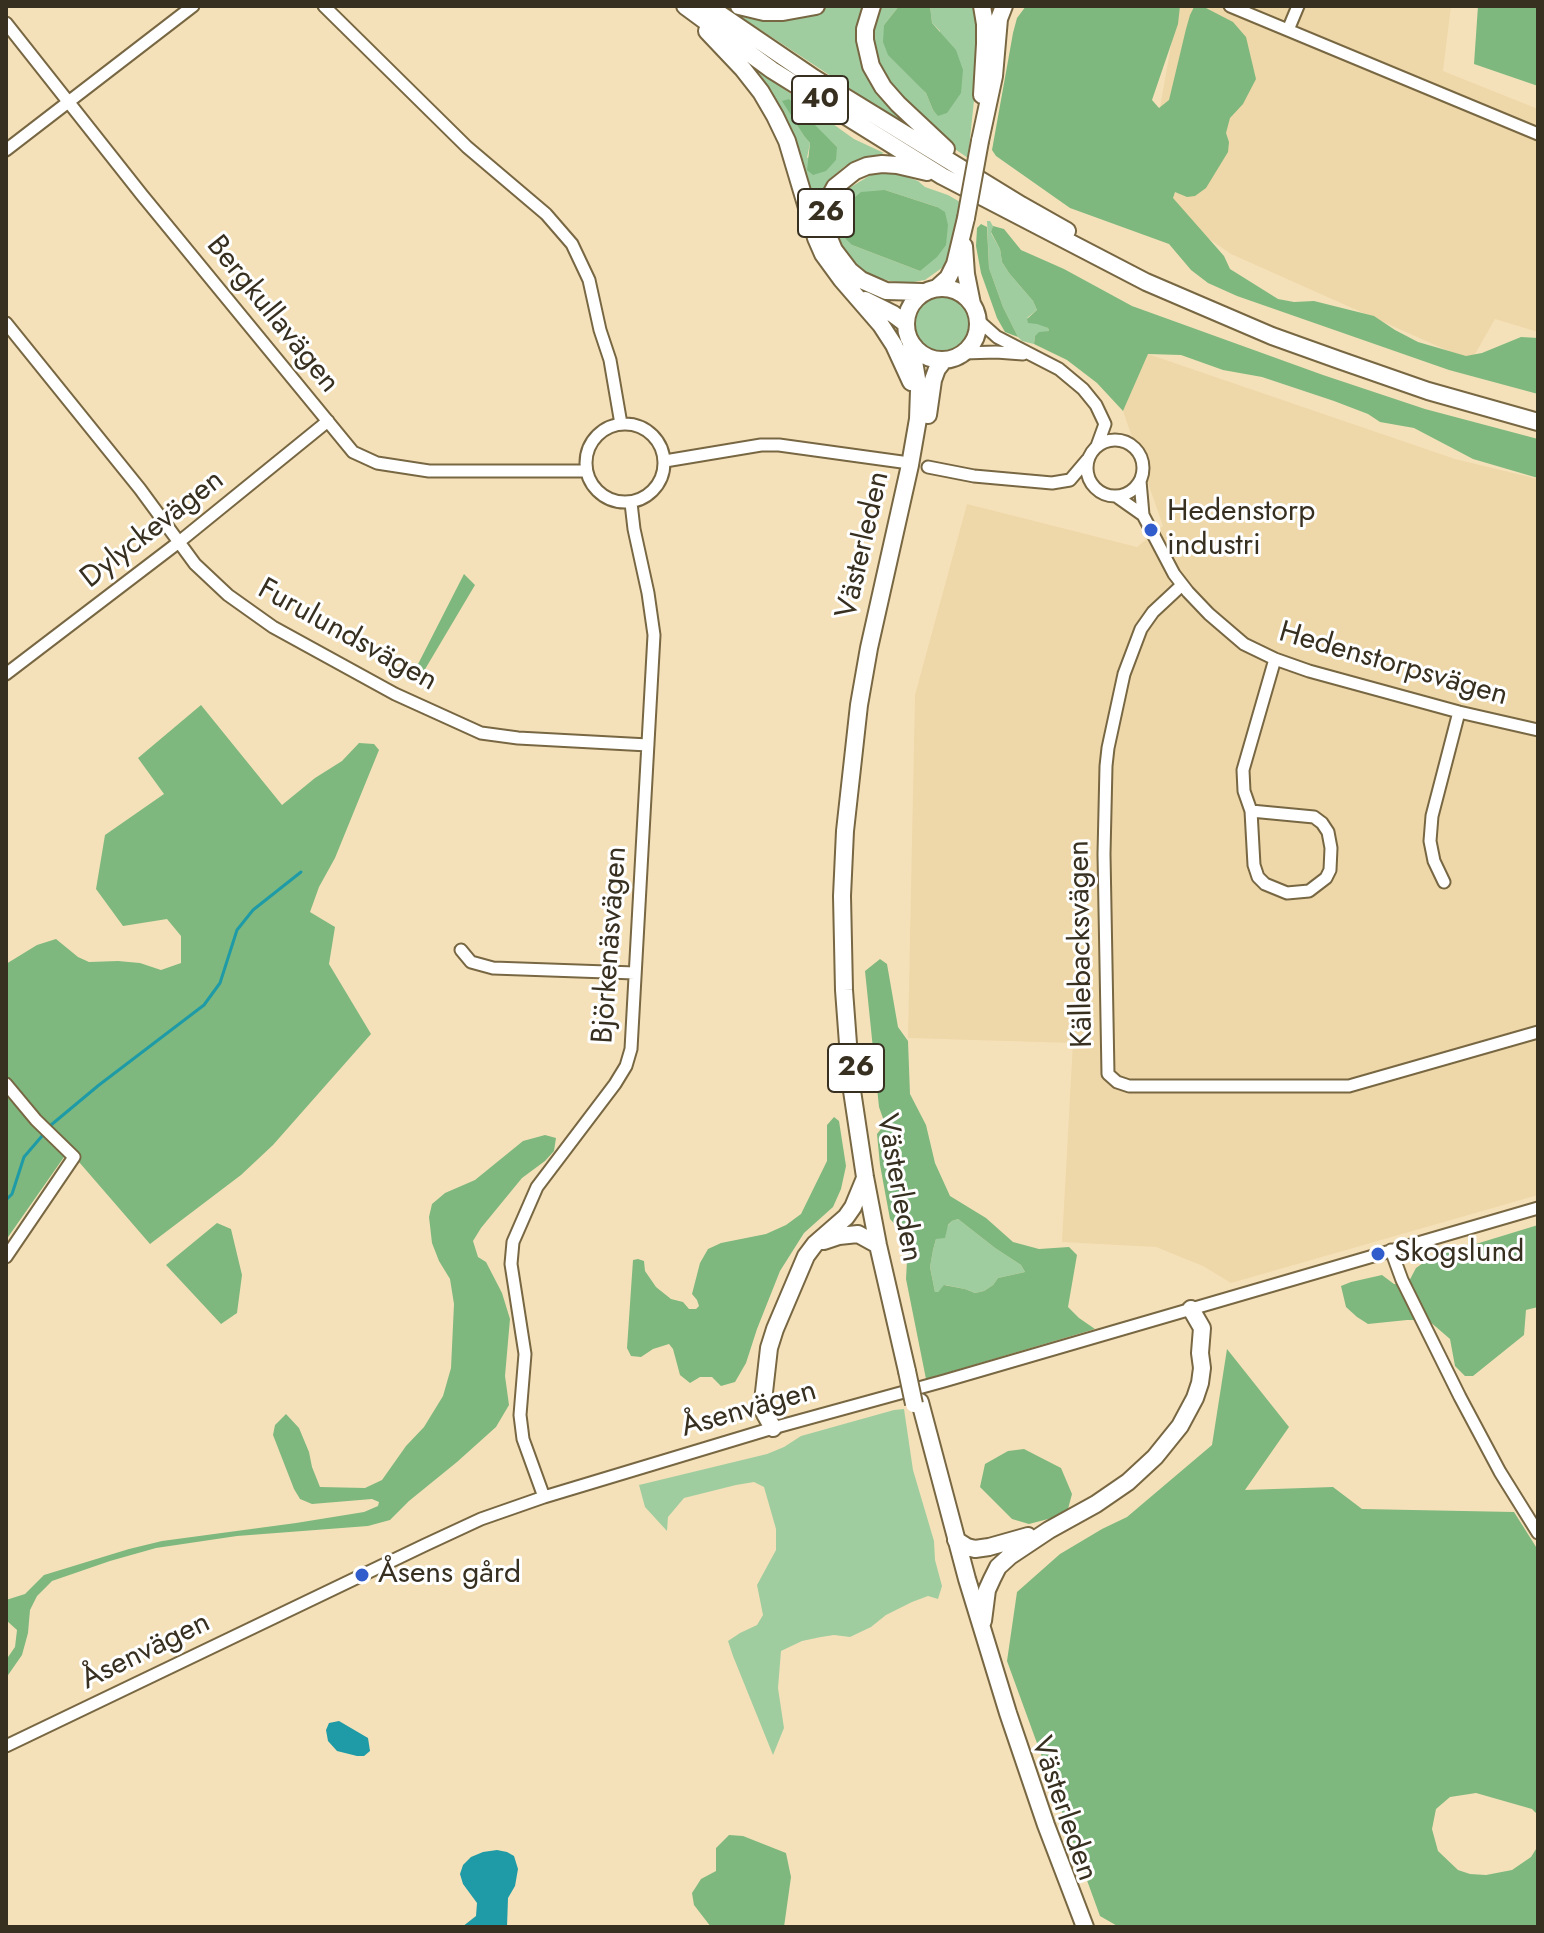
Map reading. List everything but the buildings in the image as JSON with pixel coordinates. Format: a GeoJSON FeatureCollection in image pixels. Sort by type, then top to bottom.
{"type":"FeatureCollection","features":[{"type":"Feature","properties":{"kind":"highway","name":"40"},"geometry":{"type":"LineString","coordinates":[[684,6],[772,70],[942,176]]}},
{"type":"Feature","properties":{"kind":"highway"},"geometry":{"type":"LineString","coordinates":[[684,6],[743,69],[775,116],[787,141],[823,254],[857,295],[905,323],[910,305],[944,283],[951,272],[964,225],[994,76],[999,19],[1004,6]]}},
{"type":"Feature","properties":{"kind":"highway","name":"40"},"geometry":{"type":"LineString","coordinates":[[708,6],[814,78],[989,183]]}},
{"type":"Feature","properties":{"kind":"highway"},"geometry":{"type":"LineString","coordinates":[[739,6],[764,12],[783,12],[816,6]]}},
{"type":"Feature","properties":{"kind":"highway"},"geometry":{"type":"LineString","coordinates":[[872,6],[865,40],[871,66],[883,87],[934,139],[1021,205],[1084,240],[1210,301],[1274,327],[1430,382],[1538,412]]}},
{"type":"Feature","properties":{"kind":"highway"},"geometry":{"type":"LineString","coordinates":[[980,141],[985,44],[982,6]]}},
{"type":"Feature","properties":{"kind":"highway","name":"26"},"geometry":{"type":"LineString","coordinates":[[972,304],[960,292],[946,287],[886,291],[861,280],[850,271],[834,250],[827,230],[826,211],[835,187],[855,171],[882,164],[942,176],[1146,282],[1272,336],[1428,391],[1538,422]]}},
{"type":"Feature","properties":{"kind":"highway"},"geometry":{"type":"LineString","coordinates":[[911,344],[922,355],[944,360],[964,353],[977,334],[979,321],[966,274],[964,225]]}},
{"type":"Feature","properties":{"kind":"highway","name":"26"},"geometry":{"type":"LineString","coordinates":[[857,295],[894,345],[919,402]]}},
{"type":"Feature","properties":{"kind":"highway","name":"26"},"geometry":{"type":"LineString","coordinates":[[905,323],[911,344]]}},
{"type":"Feature","properties":{"kind":"highway","name":"Västerleden"},"geometry":{"type":"LineString","coordinates":[[911,344],[919,402],[915,440],[869,648],[859,705],[845,831],[842,896],[844,990],[851,1084],[878,1245],[917,1403],[982,1631],[1046,1825],[1085,1927]]}},
{"type":"Feature","properties":{"kind":"highway","name":"Västerleden"},"geometry":{"type":"LineString","coordinates":[[909,1370],[862,1121],[854,1054],[849,896],[859,761],[873,663],[922,444],[933,380],[944,360]]}},
{"type":"Feature","properties":{"kind":"highway"},"geometry":{"type":"LineString","coordinates":[[773,1428],[765,1414],[763,1401],[769,1348],[775,1329],[798,1273],[815,1244],[846,1217],[860,1194],[865,1177]]}},
{"type":"Feature","properties":{"kind":"highway"},"geometry":{"type":"LineString","coordinates":[[815,1244],[848,1234],[865,1236],[878,1245]]}},
{"type":"Feature","properties":{"kind":"highway"},"geometry":{"type":"LineString","coordinates":[[982,1631],[987,1590],[998,1567],[1049,1530],[1113,1493],[1141,1471],[1173,1437],[1188,1413],[1200,1383],[1201,1324],[1191,1309]]}},
{"type":"Feature","properties":{"kind":"highway","name":"Västerleden"},"geometry":{"type":"LineString","coordinates":[[917,1403],[931,1480],[976,1638],[1018,1771],[1075,1927]]}},
{"type":"Feature","properties":{"kind":"highway"},"geometry":{"type":"LineString","coordinates":[[956,1540],[975,1549],[1049,1530]]}},
{"type":"Feature","properties":{"kind":"street"},"geometry":{"type":"LineString","coordinates":[[6,150],[193,6]]}},
{"type":"Feature","properties":{"kind":"street"},"geometry":{"type":"LineString","coordinates":[[324,6],[467,147],[546,214],[572,244],[589,280],[610,360],[621,424]]}},
{"type":"Feature","properties":{"kind":"street"},"geometry":{"type":"LineString","coordinates":[[1230,6],[1538,134]]}},
{"type":"Feature","properties":{"kind":"street"},"geometry":{"type":"LineString","coordinates":[[1288,30],[1298,6]]}},
{"type":"Feature","properties":{"kind":"street","name":"Bergkullavägen"},"geometry":{"type":"LineString","coordinates":[[6,23],[142,195],[353,452],[377,463],[429,471],[586,471]]}},
{"type":"Feature","properties":{"kind":"street"},"geometry":{"type":"LineString","coordinates":[[979,321],[997,337],[1059,369],[1083,389],[1096,405],[1105,424],[1139,452],[1143,471],[1140,481],[1130,492],[1116,496]]}},
{"type":"Feature","properties":{"kind":"street","name":"Furulundsvägen"},"geometry":{"type":"LineString","coordinates":[[6,323],[140,489],[195,564],[228,595],[273,627],[385,689],[481,733],[648,745]]}},
{"type":"Feature","properties":{"kind":"street"},"geometry":{"type":"LineString","coordinates":[[964,353],[1031,355]]}},
{"type":"Feature","properties":{"kind":"street","name":"Dylyckevägen"},"geometry":{"type":"LineString","coordinates":[[6,674],[179,542],[328,421]]}},
{"type":"Feature","properties":{"kind":"street"},"geometry":{"type":"LineString","coordinates":[[621,424],[637,425],[651,433],[661,445],[665,461],[663,475],[656,488],[645,498],[631,503],[611,500],[595,489],[586,471],[590,445],[608,428],[621,424]]}},
{"type":"Feature","properties":{"kind":"street"},"geometry":{"type":"LineString","coordinates":[[1070,480],[1097,446],[1105,424]]}},
{"type":"Feature","properties":{"kind":"street"},"geometry":{"type":"LineString","coordinates":[[1097,446],[1112,440],[1127,443]]}},
{"type":"Feature","properties":{"kind":"street"},"geometry":{"type":"LineString","coordinates":[[665,461],[770,445],[902,462]]}},
{"type":"Feature","properties":{"kind":"street"},"geometry":{"type":"LineString","coordinates":[[1087,460],[1091,484]]}},
{"type":"Feature","properties":{"kind":"street"},"geometry":{"type":"LineString","coordinates":[[928,467],[974,476],[1052,483],[1070,480],[1091,484],[1102,493],[1116,496],[1143,515]]}},
{"type":"Feature","properties":{"kind":"street","name":"Hedenstorpsvägen"},"geometry":{"type":"LineString","coordinates":[[1140,481],[1143,515],[1182,585],[1244,644],[1309,671],[1538,730]]}},
{"type":"Feature","properties":{"kind":"street","name":"Björkenäsvägen"},"geometry":{"type":"LineString","coordinates":[[544,1497],[523,1439],[520,1415],[525,1354],[511,1264],[513,1242],[537,1187],[615,1084],[626,1066],[631,1049],[654,635],[631,503]]}},
{"type":"Feature","properties":{"kind":"street","name":"Källebacksvägen"},"geometry":{"type":"LineString","coordinates":[[1182,585],[1153,612],[1141,629],[1124,674],[1108,748],[1104,854],[1108,1074],[1117,1082],[1129,1086],[1349,1086],[1538,1032]]}},
{"type":"Feature","properties":{"kind":"street"},"geometry":{"type":"LineString","coordinates":[[1251,811],[1314,817],[1322,823],[1328,832],[1331,848],[1330,870],[1326,878],[1309,891],[1287,893],[1265,884],[1258,877],[1254,865],[1251,811],[1244,791],[1243,770],[1275,659]]}},
{"type":"Feature","properties":{"kind":"street"},"geometry":{"type":"LineString","coordinates":[[1444,882],[1434,861],[1430,841],[1432,816],[1459,712]]}},
{"type":"Feature","properties":{"kind":"street"},"geometry":{"type":"LineString","coordinates":[[461,950],[471,962],[493,968],[635,973]]}},
{"type":"Feature","properties":{"kind":"street"},"geometry":{"type":"LineString","coordinates":[[6,1084],[36,1120],[74,1157],[6,1257]]}},
{"type":"Feature","properties":{"kind":"street","name":"Åsenvägen"},"geometry":{"type":"LineString","coordinates":[[6,1746],[481,1519],[773,1428],[1538,1208]]}},
{"type":"Feature","properties":{"kind":"street"},"geometry":{"type":"LineString","coordinates":[[1391,1250],[1402,1280],[1466,1410],[1538,1533]]}},
{"type":"Feature","properties":{"kind":"shaded area"},"geometry":{"type":"Polygon","coordinates":[[[1178,6],[1451,6],[1443,71],[1538,109],[1538,332],[1495,319],[1471,361],[1231,254],[1189,225],[1163,185],[1156,130],[1178,6]]]}},
{"type":"Feature","properties":{"kind":"shaded area"},"geometry":{"type":"Polygon","coordinates":[[[1148,354],[1455,459],[1538,479],[1538,1195],[1231,1283],[1203,1266],[1156,1247],[1062,1242],[1073,1043],[908,1038],[915,695],[967,504],[1137,547],[1163,526],[1123,411],[1148,354]]]}},
{"type":"Feature","properties":{"kind":"green space"},"geometry":{"type":"Polygon","coordinates":[[[830,6],[865,6],[858,38],[916,132],[735,13],[790,20],[830,6]]]}},
{"type":"Feature","properties":{"kind":"green space"},"geometry":{"type":"Polygon","coordinates":[[[881,6],[899,6],[884,25],[939,116],[940,31],[932,23],[930,6],[977,6],[980,43],[968,158],[943,141],[899,99],[874,57],[872,32],[881,6]]]}},
{"type":"Feature","properties":{"kind":"green space"},"geometry":{"type":"Polygon","coordinates":[[[899,6],[930,6],[932,23],[956,50],[963,70],[961,93],[947,113],[938,116],[926,93],[888,55],[883,42],[884,25],[899,6]]]}},
{"type":"Feature","properties":{"kind":"green space"},"geometry":{"type":"Polygon","coordinates":[[[1026,6],[1180,6],[1178,24],[1152,100],[1159,108],[1169,100],[1194,7],[1206,8],[1233,22],[1246,37],[1256,79],[1243,104],[1230,118],[1226,133],[1228,152],[1206,188],[1195,196],[1187,197],[1175,192],[1173,198],[1224,256],[1230,269],[1278,299],[1314,301],[1374,316],[1418,342],[1466,356],[1521,337],[1538,338],[1538,394],[1449,370],[1237,296],[1208,283],[1191,270],[1169,244],[1070,208],[996,156],[992,150],[1013,33],[1017,18],[1026,6]]]}},
{"type":"Feature","properties":{"kind":"green space"},"geometry":{"type":"Polygon","coordinates":[[[1478,6],[1538,6],[1538,86],[1474,64],[1478,6]]]}},
{"type":"Feature","properties":{"kind":"green space"},"geometry":{"type":"Polygon","coordinates":[[[756,69],[854,139],[884,153],[845,166],[821,192],[816,209],[798,153],[772,91],[756,69]],[[783,101],[810,143],[807,158],[837,147],[783,101]]]}},
{"type":"Feature","properties":{"kind":"green space"},"geometry":{"type":"Polygon","coordinates":[[[789,99],[837,147],[836,160],[826,171],[813,175],[807,170],[810,143],[782,101],[789,99]]]}},
{"type":"Feature","properties":{"kind":"green space"},"geometry":{"type":"Polygon","coordinates":[[[874,173],[896,173],[960,202],[954,246],[946,265],[925,280],[908,283],[863,273],[843,249],[835,225],[836,204],[846,190],[874,173]],[[885,190],[852,245],[920,271],[937,207],[885,190]]]}},
{"type":"Feature","properties":{"kind":"green space"},"geometry":{"type":"Polygon","coordinates":[[[885,190],[945,212],[948,225],[946,245],[920,271],[852,245],[844,237],[843,216],[849,202],[861,192],[885,190]]]}},
{"type":"Feature","properties":{"kind":"green space"},"geometry":{"type":"Polygon","coordinates":[[[987,221],[993,226],[991,233],[1000,249],[1002,262],[1037,310],[1027,318],[1048,328],[1049,331],[1035,336],[1034,344],[1018,337],[1003,307],[989,268],[987,221]]]}},
{"type":"Feature","properties":{"kind":"green space"},"geometry":{"type":"Polygon","coordinates":[[[981,224],[987,227],[989,268],[1018,337],[1005,332],[981,273],[976,246],[977,228],[981,224]]]}},
{"type":"Feature","properties":{"kind":"green space"},"geometry":{"type":"Polygon","coordinates":[[[993,226],[1004,229],[1021,250],[1064,269],[1132,306],[1425,409],[1538,439],[1538,478],[1473,459],[1414,428],[1380,422],[1334,401],[1181,355],[1148,354],[1123,411],[1097,383],[1067,360],[1034,344],[1035,336],[1039,332],[1049,331],[1048,328],[1028,323],[1027,319],[1037,310],[1002,262],[1000,249],[991,232],[993,226]]]}},
{"type":"Feature","properties":{"kind":"green space"},"geometry":{"type":"Polygon","coordinates":[[[940,294],[961,302],[969,323],[961,344],[940,352],[919,344],[911,323],[919,302],[940,294]]]}},
{"type":"Feature","properties":{"kind":"green space"},"geometry":{"type":"Polygon","coordinates":[[[464,574],[475,585],[424,671],[415,670],[464,574]]]}},
{"type":"Feature","properties":{"kind":"green space"},"geometry":{"type":"Polygon","coordinates":[[[201,705],[282,805],[342,761],[359,743],[374,744],[379,750],[310,912],[335,927],[329,964],[371,1034],[273,1145],[241,1175],[150,1244],[79,1162],[64,1157],[6,1240],[6,964],[37,945],[56,939],[89,962],[140,963],[161,970],[181,963],[181,936],[167,919],[123,926],[96,889],[105,835],[164,794],[138,758],[201,705]]]}},
{"type":"Feature","properties":{"kind":"green space"},"geometry":{"type":"Polygon","coordinates":[[[880,959],[887,964],[898,1027],[908,1041],[910,1094],[926,1125],[935,1163],[950,1196],[986,1218],[1013,1242],[1039,1249],[1069,1247],[1077,1255],[1068,1307],[1095,1329],[926,1379],[906,1279],[911,1241],[890,1219],[880,1165],[877,1134],[885,1124],[879,1107],[865,971],[880,959]],[[958,1219],[952,1221],[945,1238],[936,1239],[933,1250],[930,1267],[935,1292],[944,1285],[975,1293],[984,1291],[998,1278],[1025,1272],[1021,1265],[958,1219]]]}},
{"type":"Feature","properties":{"kind":"green space"},"geometry":{"type":"Polygon","coordinates":[[[834,1117],[839,1121],[846,1166],[841,1189],[833,1207],[804,1233],[780,1271],[746,1363],[735,1382],[721,1386],[712,1377],[700,1377],[690,1383],[680,1375],[669,1344],[641,1357],[631,1356],[627,1348],[633,1260],[644,1261],[645,1271],[656,1287],[671,1299],[683,1302],[689,1309],[696,1309],[699,1306],[692,1294],[700,1263],[708,1249],[721,1243],[766,1234],[801,1214],[827,1161],[827,1125],[834,1117]]]}},
{"type":"Feature","properties":{"kind":"green space"},"geometry":{"type":"Polygon","coordinates":[[[545,1135],[556,1138],[554,1151],[522,1178],[473,1241],[478,1257],[486,1262],[502,1293],[510,1319],[505,1376],[509,1405],[496,1427],[390,1520],[368,1526],[237,1536],[156,1548],[52,1581],[37,1596],[30,1610],[22,1655],[6,1678],[6,1660],[15,1647],[17,1630],[6,1620],[6,1600],[25,1594],[44,1575],[162,1541],[364,1512],[378,1506],[379,1502],[372,1499],[312,1504],[300,1499],[273,1435],[275,1425],[286,1414],[299,1428],[320,1487],[365,1488],[382,1480],[424,1427],[443,1396],[451,1368],[454,1304],[450,1279],[432,1243],[429,1217],[432,1204],[445,1193],[475,1180],[523,1141],[545,1135]]]}},
{"type":"Feature","properties":{"kind":"green space"},"geometry":{"type":"Polygon","coordinates":[[[958,1219],[1021,1265],[1025,1272],[998,1278],[984,1291],[975,1293],[945,1285],[935,1292],[930,1267],[936,1239],[952,1221],[958,1219]]]}},
{"type":"Feature","properties":{"kind":"green space"},"geometry":{"type":"Polygon","coordinates":[[[217,1223],[231,1229],[242,1275],[237,1313],[221,1324],[166,1265],[217,1223]]]}},
{"type":"Feature","properties":{"kind":"green space"},"geometry":{"type":"Polygon","coordinates":[[[1538,1225],[1538,1307],[1526,1310],[1524,1335],[1473,1376],[1465,1376],[1455,1366],[1450,1339],[1428,1320],[1368,1324],[1346,1307],[1341,1286],[1382,1275],[1394,1284],[1407,1285],[1416,1268],[1430,1258],[1538,1225]]]}},
{"type":"Feature","properties":{"kind":"green space"},"geometry":{"type":"Polygon","coordinates":[[[1227,1349],[1289,1427],[1245,1490],[1333,1487],[1362,1509],[1514,1512],[1538,1550],[1538,1815],[1532,1809],[1476,1793],[1450,1797],[1436,1809],[1432,1829],[1438,1851],[1458,1870],[1470,1874],[1486,1875],[1512,1870],[1531,1857],[1538,1846],[1538,1927],[1119,1927],[1100,1916],[1007,1661],[1017,1592],[1060,1554],[1127,1517],[1212,1445],[1227,1349]]]}},
{"type":"Feature","properties":{"kind":"green space"},"geometry":{"type":"Polygon","coordinates":[[[904,1409],[913,1470],[934,1541],[942,1586],[938,1599],[928,1596],[912,1602],[850,1637],[821,1637],[802,1641],[781,1651],[778,1688],[784,1728],[773,1755],[728,1641],[757,1625],[763,1615],[757,1585],[776,1550],[776,1529],[764,1487],[754,1482],[684,1498],[668,1517],[667,1531],[645,1507],[639,1485],[767,1454],[801,1436],[904,1409]]]}},
{"type":"Feature","properties":{"kind":"green space"},"geometry":{"type":"Polygon","coordinates":[[[1024,1449],[1061,1468],[1072,1494],[1068,1509],[1052,1518],[1029,1524],[1012,1519],[980,1487],[985,1464],[1008,1451],[1024,1449]]]}},
{"type":"Feature","properties":{"kind":"green space"},"geometry":{"type":"Polygon","coordinates":[[[729,1835],[743,1836],[786,1853],[791,1877],[784,1927],[711,1927],[694,1905],[692,1893],[701,1879],[716,1871],[716,1848],[729,1835]]]}},
{"type":"Feature","properties":{"kind":"water"},"geometry":{"type":"Polygon","coordinates":[[[339,1721],[368,1738],[370,1751],[364,1756],[357,1756],[337,1751],[328,1741],[326,1730],[329,1723],[339,1721]]]}},
{"type":"Feature","properties":{"kind":"water"},"geometry":{"type":"Polygon","coordinates":[[[497,1850],[514,1856],[518,1869],[515,1886],[508,1898],[507,1927],[462,1927],[476,1916],[477,1903],[463,1884],[460,1874],[463,1865],[471,1857],[497,1850]]]}},
{"type":"Feature","properties":{"kind":"waterway"},"geometry":{"type":"LineString","coordinates":[[51,1125],[204,1005],[220,983],[237,930],[253,910],[301,872]]}},
{"type":"Feature","properties":{"kind":"waterway"},"geometry":{"type":"LineString","coordinates":[[6,1200],[12,1194],[24,1157],[42,1136]]}},
{"type":"Feature","properties":{"kind":"place","name":"Hedenstorp industri"},"geometry":{"type":"Point","coordinates":[1151,530]}},
{"type":"Feature","properties":{"kind":"place","name":"Skogslund"},"geometry":{"type":"Point","coordinates":[1378,1254]}},
{"type":"Feature","properties":{"kind":"place","name":"Åsens gård"},"geometry":{"type":"Point","coordinates":[362,1575]}}]}
